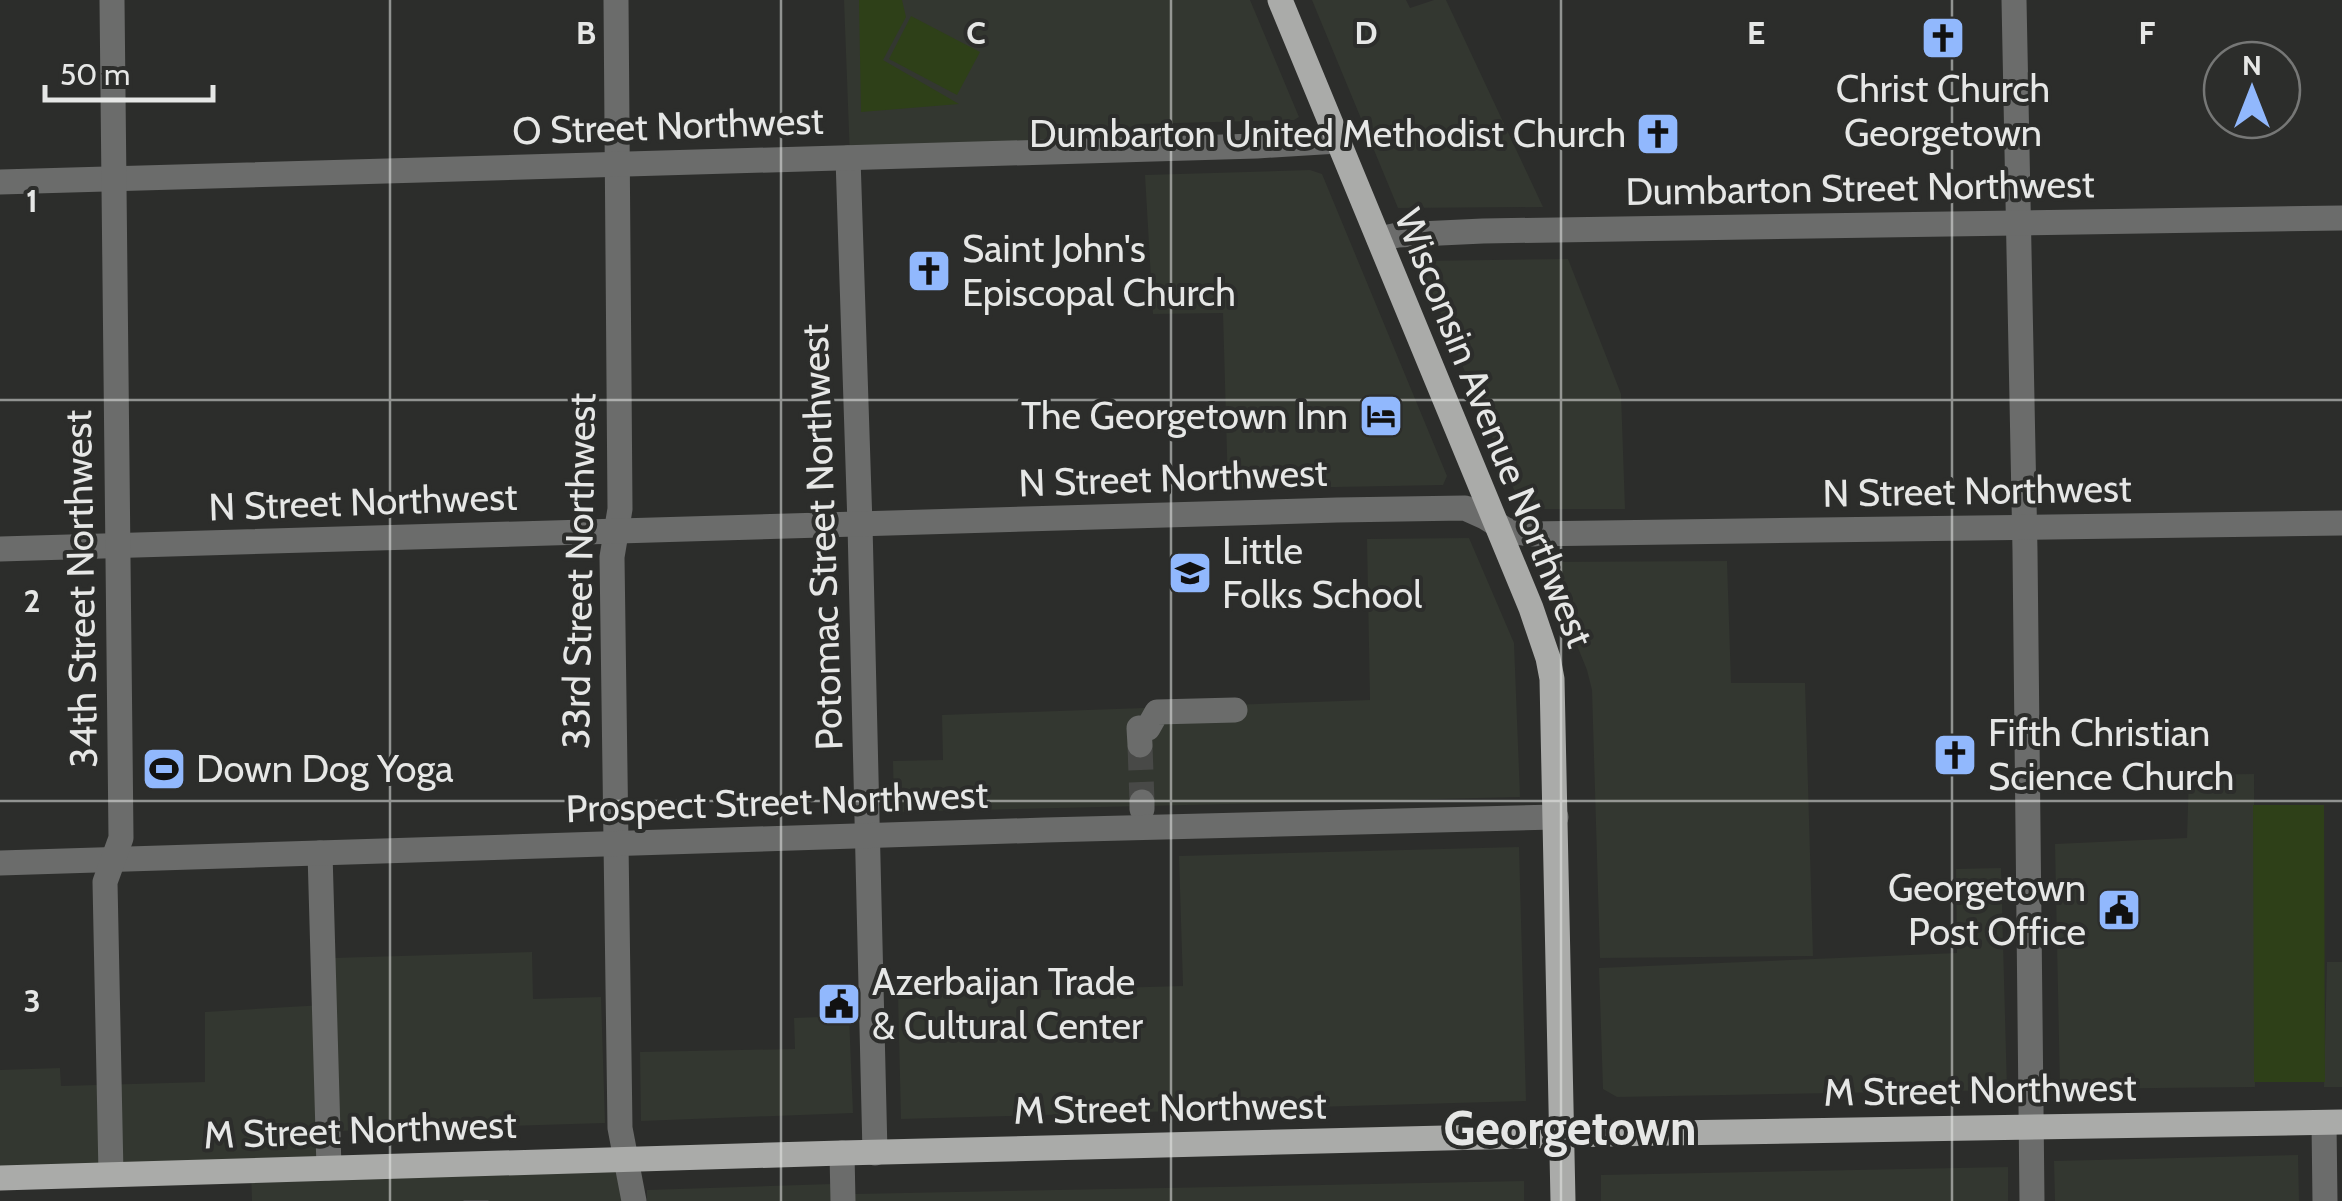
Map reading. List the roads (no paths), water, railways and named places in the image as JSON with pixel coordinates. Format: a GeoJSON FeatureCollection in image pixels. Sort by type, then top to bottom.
{"type":"FeatureCollection","features":[{"type":"Feature","properties":{"kind":"main road","name":"Wisconsin Avenue Northwest"},"geometry":{"type":"LineString","coordinates":[[1280,0],[1531,608],[1548,658],[1553,692],[1564,1201]]}},
{"type":"Feature","properties":{"kind":"main road","name":"M Street Northwest"},"geometry":{"type":"LineString","coordinates":[[0,1178],[842,1153],[2333,1122]]}},
{"type":"Feature","properties":{"kind":"street","name":"34th Street Northwest"},"geometry":{"type":"LineString","coordinates":[[111,1174],[105,882],[122,838],[112,0]]}},
{"type":"Feature","properties":{"kind":"street","name":"33rd Street Northwest"},"geometry":{"type":"LineString","coordinates":[[616,0],[620,509],[612,557],[614,844],[620,1128],[634,1201]]}},
{"type":"Feature","properties":{"kind":"street"},"geometry":{"type":"LineString","coordinates":[[2014,0],[2032,1201]]}},
{"type":"Feature","properties":{"kind":"street","name":"O Street Northwest"},"geometry":{"type":"LineString","coordinates":[[0,182],[1338,141]]}},
{"type":"Feature","properties":{"kind":"street","name":"Potomac Street Northwest"},"geometry":{"type":"LineString","coordinates":[[848,158],[875,1153]]}},
{"type":"Feature","properties":{"kind":"street","name":"Dumbarton Street Northwest"},"geometry":{"type":"LineString","coordinates":[[1379,240],[1398,235],[1483,230],[2342,218]]}},
{"type":"Feature","properties":{"kind":"street","name":"N Street Northwest"},"geometry":{"type":"LineString","coordinates":[[0,550],[1465,508],[1516,533],[1528,534],[2342,523]]}},
{"type":"Feature","properties":{"kind":"street"},"geometry":{"type":"LineString","coordinates":[[1140,745],[1139,728],[1148,728],[1156,712],[1235,710]]}},
{"type":"Feature","properties":{"kind":"street","name":"Prospect Street Northwest"},"geometry":{"type":"LineString","coordinates":[[0,863],[1556,817]]}},
{"type":"Feature","properties":{"kind":"street"},"geometry":{"type":"LineString","coordinates":[[320,853],[329,1168]]}},
{"type":"Feature","properties":{"kind":"street"},"geometry":{"type":"LineString","coordinates":[[2326,1201],[2333,1122]]}},
{"type":"Feature","properties":{"kind":"street"},"geometry":{"type":"LineString","coordinates":[[842,1153],[844,1201]]}},
{"type":"Feature","properties":{"kind":"tunnel"},"geometry":{"type":"LineString","coordinates":[[1140,745],[1142,802]]}},
{"type":"Feature","properties":{"kind":"place","name":"Christ Church Georgetown"},"geometry":{"type":"Point","coordinates":[1943,38]}},
{"type":"Feature","properties":{"kind":"place","name":"Dumbarton United Methodist Church"},"geometry":{"type":"Point","coordinates":[1658,134]}},
{"type":"Feature","properties":{"kind":"place","name":"Saint John's Episcopal Church"},"geometry":{"type":"Point","coordinates":[929,271]}},
{"type":"Feature","properties":{"kind":"place","name":"The Georgetown Inn"},"geometry":{"type":"Point","coordinates":[1381,416]}},
{"type":"Feature","properties":{"kind":"place","name":"Little Folks School"},"geometry":{"type":"Point","coordinates":[1190,573]}},
{"type":"Feature","properties":{"kind":"place","name":"Fifth Christian Science Church"},"geometry":{"type":"Point","coordinates":[1955,755]}},
{"type":"Feature","properties":{"kind":"place","name":"Down Dog Yoga"},"geometry":{"type":"Point","coordinates":[164,769]}},
{"type":"Feature","properties":{"kind":"place","name":"Georgetown Post Office"},"geometry":{"type":"Point","coordinates":[2119,910]}},
{"type":"Feature","properties":{"kind":"place","name":"Azerbaijan Trade & Cultural Center"},"geometry":{"type":"Point","coordinates":[839,1004]}},
{"type":"Feature","properties":{"kind":"district","name":"Georgetown"},"geometry":{"type":"Point","coordinates":[1570,1128]}}]}
